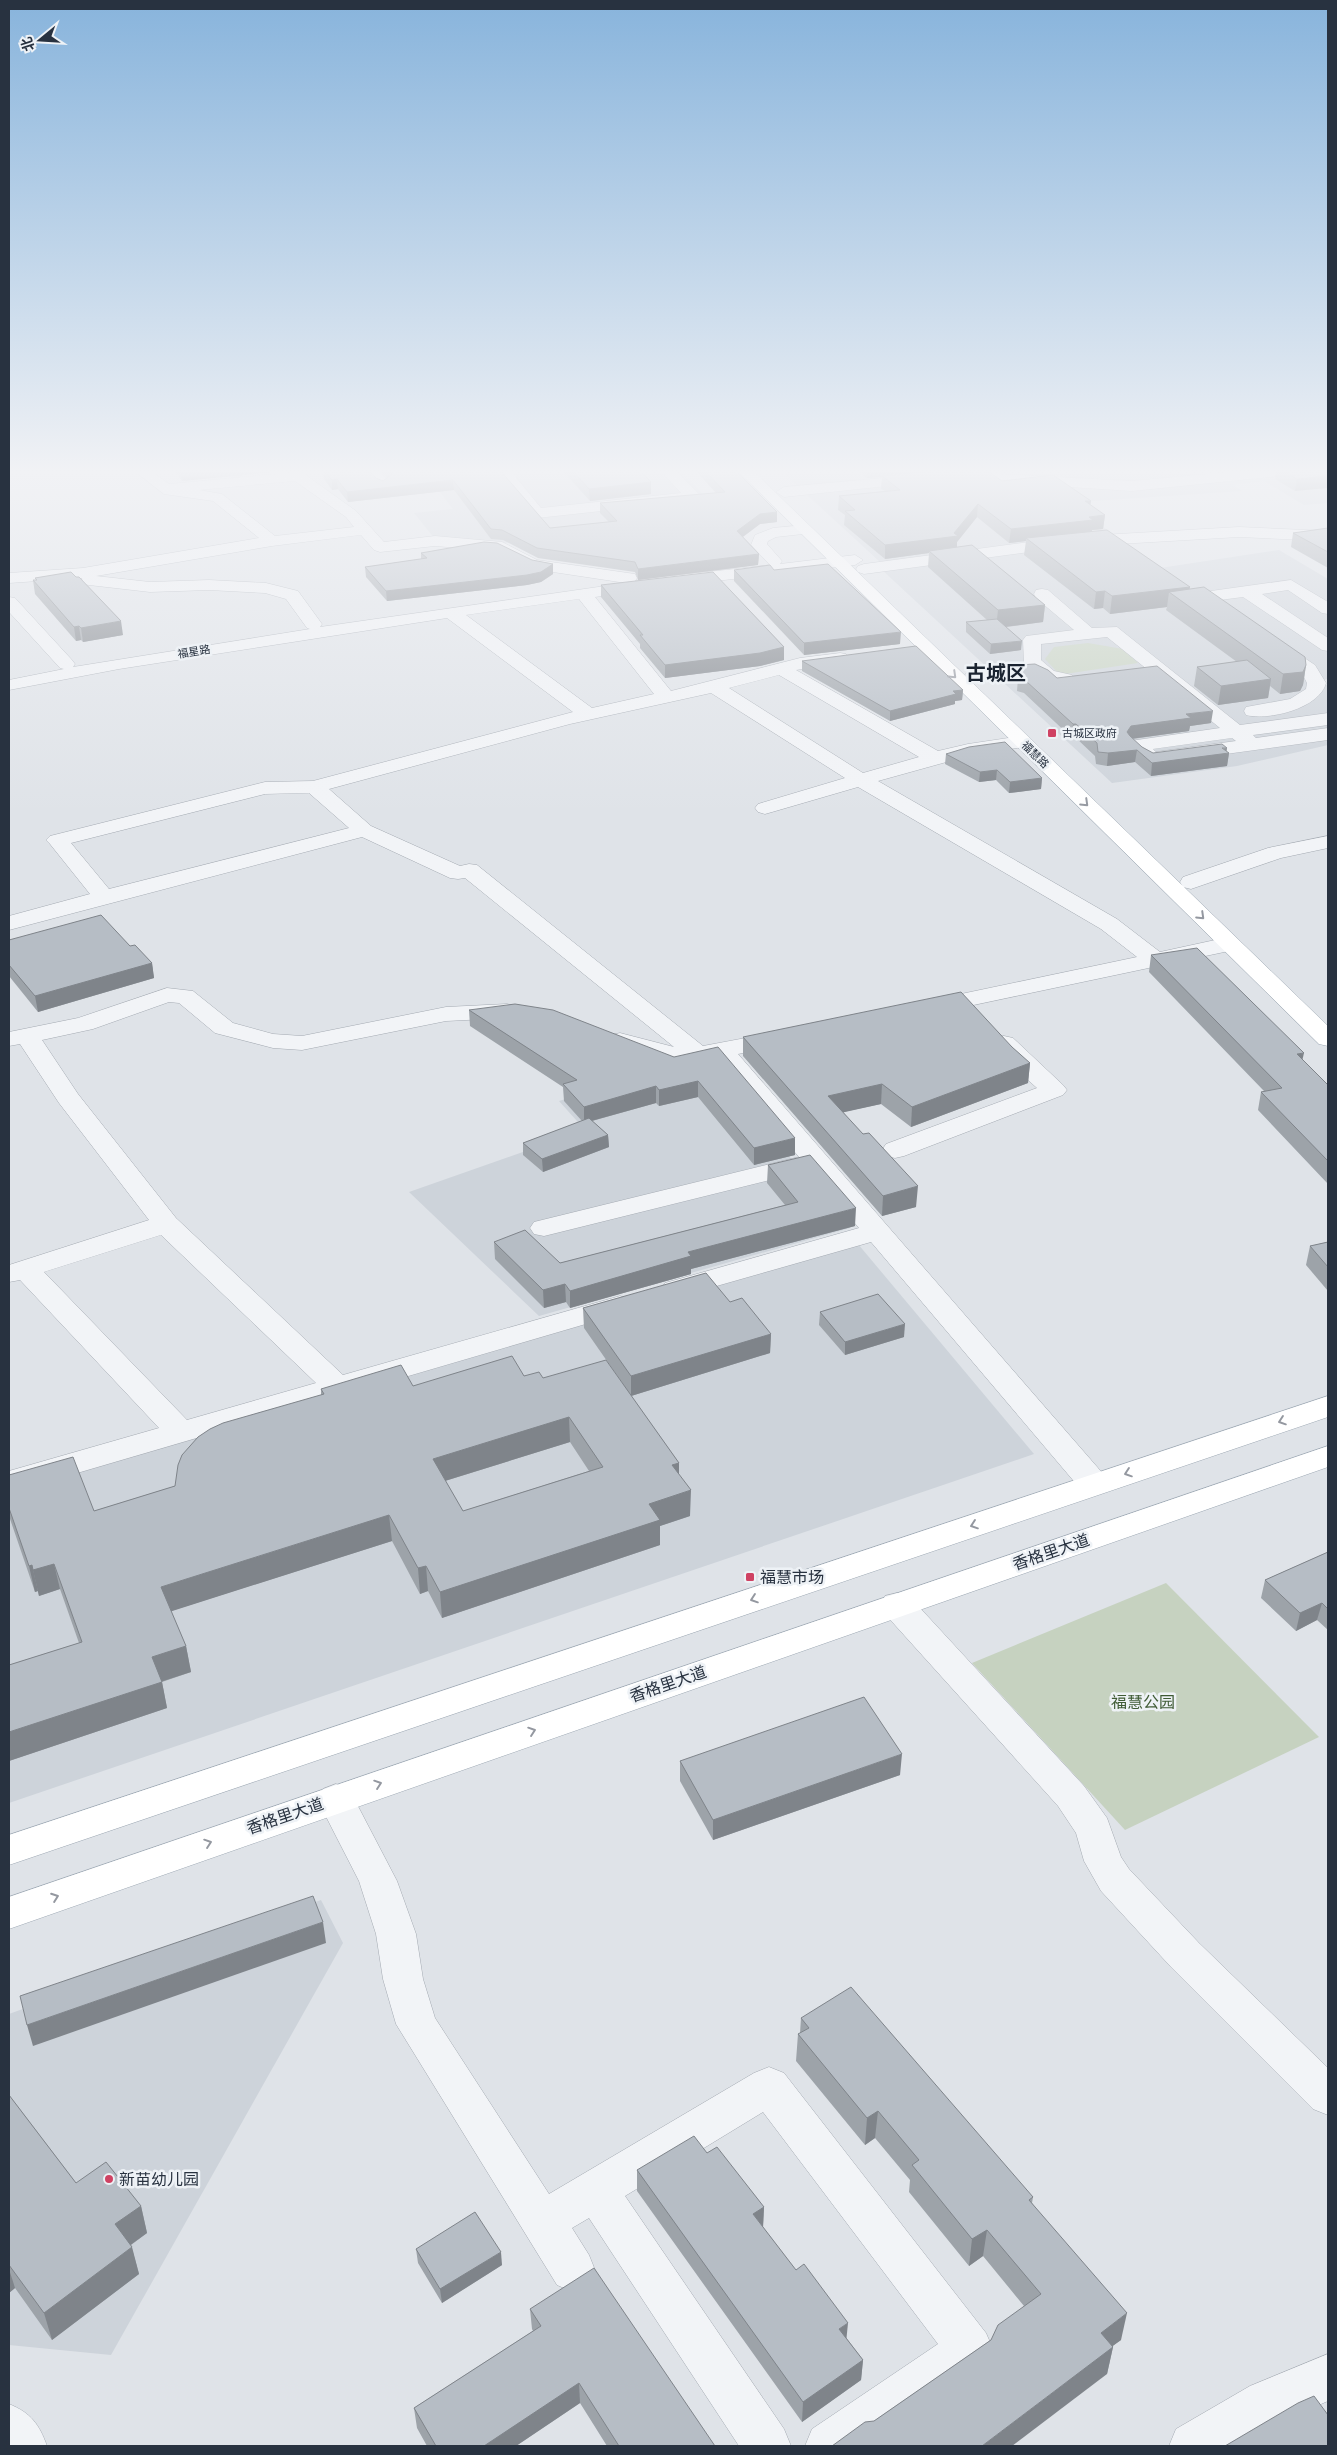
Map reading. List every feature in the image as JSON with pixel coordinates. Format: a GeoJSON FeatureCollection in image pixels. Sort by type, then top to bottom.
{"type":"FeatureCollection","features":[{"type":"Feature","properties":{"kind":"main road","name":"福慧路"},"geometry":{"type":"LineString","coordinates":[[865,584],[916,649],[1022,742],[1328,1039]]}},
{"type":"Feature","properties":{"kind":"main road","name":"福慧路"},"geometry":{"type":"LineString","coordinates":[[873,584],[974,675],[1328,1013]]}},
{"type":"Feature","properties":{"kind":"main road"},"geometry":{"type":"LineString","coordinates":[[9,1850],[1328,1406]]}},
{"type":"Feature","properties":{"kind":"main road","name":"香格里大道"},"geometry":{"type":"LineString","coordinates":[[9,1913],[1328,1456]]}},
{"type":"Feature","properties":{"kind":"street"},"geometry":{"type":"LineString","coordinates":[[118,584],[144,587],[210,584],[266,588],[292,595],[313,624]]}},
{"type":"Feature","properties":{"kind":"street","name":"福星路"},"geometry":{"type":"LineString","coordinates":[[9,675],[313,624],[587,584]]}},
{"type":"Feature","properties":{"kind":"street","name":"福星路"},"geometry":{"type":"LineString","coordinates":[[9,685],[111,665],[635,584]]}},
{"type":"Feature","properties":{"kind":"street"},"geometry":{"type":"LineString","coordinates":[[723,584],[729,590]]}},
{"type":"Feature","properties":{"kind":"street"},"geometry":{"type":"LineString","coordinates":[[1227,613],[1197,595],[1291,585],[1328,609]]}},
{"type":"Feature","properties":{"kind":"street"},"geometry":{"type":"LineString","coordinates":[[1246,591],[1328,646]]}},
{"type":"Feature","properties":{"kind":"street"},"geometry":{"type":"LineString","coordinates":[[583,593],[667,698]]}},
{"type":"Feature","properties":{"kind":"street"},"geometry":{"type":"LineString","coordinates":[[1042,594],[1088,633]]}},
{"type":"Feature","properties":{"kind":"street"},"geometry":{"type":"LineString","coordinates":[[9,602],[66,664]]}},
{"type":"Feature","properties":{"kind":"street"},"geometry":{"type":"LineString","coordinates":[[450,612],[589,715]]}},
{"type":"Feature","properties":{"kind":"street"},"geometry":{"type":"LineString","coordinates":[[1085,676],[1057,678],[1045,675],[1032,662],[1032,640],[1111,631],[1253,744]]}},
{"type":"Feature","properties":{"kind":"street"},"geometry":{"type":"LineString","coordinates":[[1217,715],[1285,706],[1302,701],[1311,695],[1320,670],[1258,634]]}},
{"type":"Feature","properties":{"kind":"street"},"geometry":{"type":"LineString","coordinates":[[104,897],[57,840],[265,788],[314,787],[507,734],[714,687],[789,661],[858,656]]}},
{"type":"Feature","properties":{"kind":"street"},"geometry":{"type":"LineString","coordinates":[[789,661],[935,758]]}},
{"type":"Feature","properties":{"kind":"street"},"geometry":{"type":"LineString","coordinates":[[1130,671],[1157,667]]}},
{"type":"Feature","properties":{"kind":"street"},"geometry":{"type":"LineString","coordinates":[[974,675],[1038,668]]}},
{"type":"Feature","properties":{"kind":"street"},"geometry":{"type":"LineString","coordinates":[[714,687],[861,780],[1110,924],[1156,960]]}},
{"type":"Feature","properties":{"kind":"street"},"geometry":{"type":"LineString","coordinates":[[1328,719],[1137,745],[1152,758],[1328,734]]}},
{"type":"Feature","properties":{"kind":"street"},"geometry":{"type":"LineString","coordinates":[[765,808],[935,758],[968,750],[1022,742]]}},
{"type":"Feature","properties":{"kind":"street"},"geometry":{"type":"LineString","coordinates":[[314,787],[364,830],[458,873],[469,870],[711,1053],[816,1160],[1094,1484]]}},
{"type":"Feature","properties":{"kind":"street"},"geometry":{"type":"LineString","coordinates":[[9,923],[364,830]]}},
{"type":"Feature","properties":{"kind":"street"},"geometry":{"type":"LineString","coordinates":[[1190,882],[1276,853],[1328,842]]}},
{"type":"Feature","properties":{"kind":"street"},"geometry":{"type":"LineString","coordinates":[[907,1012],[1230,944]]}},
{"type":"Feature","properties":{"kind":"street"},"geometry":{"type":"LineString","coordinates":[[338,1387],[166,1224],[68,1098],[18,1038],[84,1024],[167,995],[185,996],[224,1028],[273,1041],[302,1043],[446,1014],[490,1011],[526,1012]]}},
{"type":"Feature","properties":{"kind":"street"},"geometry":{"type":"LineString","coordinates":[[895,1150],[1054,1090],[1020,1060],[966,1000]]}},
{"type":"Feature","properties":{"kind":"street"},"geometry":{"type":"LineString","coordinates":[[596,1031],[644,1048],[684,1057],[800,1035]]}},
{"type":"Feature","properties":{"kind":"street"},"geometry":{"type":"LineString","coordinates":[[544,1228],[816,1160]]}},
{"type":"Feature","properties":{"kind":"street"},"geometry":{"type":"LineString","coordinates":[[166,1224],[17,1272],[181,1432]]}},
{"type":"Feature","properties":{"kind":"street"},"geometry":{"type":"LineString","coordinates":[[9,1482],[877,1231]]}},
{"type":"Feature","properties":{"kind":"street"},"geometry":{"type":"LineString","coordinates":[[898,1605],[1071,1796],[1094,1829],[1104,1861],[1115,1880],[1185,1955],[1328,2096]]}},
{"type":"Feature","properties":{"kind":"street"},"geometry":{"type":"LineString","coordinates":[[336,1799],[378,1882],[396,1934],[403,1979],[416,2024],[574,2270]]}},
{"type":"Feature","properties":{"kind":"street"},"geometry":{"type":"LineString","coordinates":[[542,2222],[769,2086],[970,2349],[829,2446]]}},
{"type":"Feature","properties":{"kind":"street"},"geometry":{"type":"LineString","coordinates":[[596,2190],[767,2446]]}},
{"type":"Feature","properties":{"kind":"street"},"geometry":{"type":"LineString","coordinates":[[1193,2446],[1267,2403],[1328,2377]]}},
{"type":"Feature","properties":{"kind":"street"},"geometry":{"type":"LineString","coordinates":[[9,2428],[23,2446]]}},
{"type":"Feature","properties":{"kind":"shaded area"},"geometry":{"type":"Polygon","coordinates":[[[897,584],[1328,584],[1328,679],[1321,680],[1328,686],[1328,745],[1237,766],[1112,783],[897,584]]]}},
{"type":"Feature","properties":{"kind":"shaded area"},"geometry":{"type":"Polygon","coordinates":[[[709,1062],[850,1228],[539,1316],[409,1192],[585,1130],[559,1101],[641,1076],[709,1062]]]}},
{"type":"Feature","properties":{"kind":"shaded area"},"geometry":{"type":"Polygon","coordinates":[[[858,1244],[1034,1454],[9,1803],[9,1491],[858,1244]]]}},
{"type":"Feature","properties":{"kind":"shaded area","name":"新苗幼儿园"},"geometry":{"type":"Polygon","coordinates":[[[321,1900],[343,1943],[111,2355],[9,2345],[9,2014],[321,1900]]]}},
{"type":"Feature","properties":{"kind":"green space"},"geometry":{"type":"Polygon","coordinates":[[[1088,643],[1123,649],[1138,663],[1065,674],[1058,673],[1045,659],[1054,647],[1088,643]]]}},
{"type":"Feature","properties":{"kind":"green space","name":"福慧公园"},"geometry":{"type":"Polygon","coordinates":[[[1166,1583],[1319,1737],[1125,1830],[972,1663],[1166,1583]]]}},
{"type":"Feature","properties":{"kind":"building"},"geometry":{"type":"Polygon","coordinates":[[[36,584],[85,584],[121,621],[81,628],[79,626],[74,627],[36,584]]]}},
{"type":"Feature","properties":{"kind":"building"},"geometry":{"type":"Polygon","coordinates":[[[379,584],[452,584],[386,591],[379,584]]]}},
{"type":"Feature","properties":{"kind":"building"},"geometry":{"type":"Polygon","coordinates":[[[724,584],[784,647],[760,653],[665,665],[640,635],[643,635],[601,585],[724,584]]]}},
{"type":"Feature","properties":{"kind":"building"},"geometry":{"type":"Polygon","coordinates":[[[747,584],[849,584],[901,632],[804,643],[747,584]]]}},
{"type":"Feature","properties":{"kind":"building"},"geometry":{"type":"Polygon","coordinates":[[[967,584],[1019,584],[1045,605],[998,610],[967,584]]]}},
{"type":"Feature","properties":{"kind":"building"},"geometry":{"type":"Polygon","coordinates":[[[1085,584],[1185,584],[1190,587],[1112,596],[1105,591],[1096,592],[1085,584]]]}},
{"type":"Feature","properties":{"kind":"building"},"geometry":{"type":"Polygon","coordinates":[[[1204,587],[1305,657],[1306,665],[1303,672],[1283,674],[1169,592],[1204,587]]]}},
{"type":"Feature","properties":{"kind":"building"},"geometry":{"type":"Polygon","coordinates":[[[997,619],[1022,641],[991,644],[966,622],[997,619]]]}},
{"type":"Feature","properties":{"kind":"building"},"geometry":{"type":"Polygon","coordinates":[[[916,646],[963,690],[953,691],[956,694],[890,711],[802,661],[916,646]]]}},
{"type":"Feature","properties":{"kind":"building"},"geometry":{"type":"Polygon","coordinates":[[[1247,660],[1271,679],[1221,686],[1197,667],[1247,660]]]}},
{"type":"Feature","properties":{"kind":"building"},"geometry":{"type":"Polygon","coordinates":[[[1035,664],[1048,670],[1057,678],[1157,666],[1213,711],[1186,714],[1191,718],[1131,726],[1127,732],[1130,736],[1142,747],[1153,753],[1222,744],[1227,748],[1222,748],[1229,753],[1152,763],[1137,750],[1108,753],[1098,752],[1097,743],[1026,681],[1018,678],[1019,665],[1035,664]]]}},
{"type":"Feature","properties":{"kind":"building"},"geometry":{"type":"Polygon","coordinates":[[[1005,742],[1042,778],[1010,782],[997,770],[980,772],[946,754],[969,747],[1005,742]]]}},
{"type":"Feature","properties":{"kind":"building"},"geometry":{"type":"Polygon","coordinates":[[[101,915],[130,946],[135,945],[152,963],[35,996],[9,965],[9,940],[101,915]]]}},
{"type":"Feature","properties":{"kind":"building"},"geometry":{"type":"Polygon","coordinates":[[[1197,948],[1304,1053],[1297,1054],[1328,1085],[1328,1161],[1261,1092],[1282,1088],[1151,955],[1197,948]]]}},
{"type":"Feature","properties":{"kind":"building"},"geometry":{"type":"Polygon","coordinates":[[[961,992],[1012,1047],[1030,1063],[912,1107],[882,1084],[828,1096],[863,1134],[869,1133],[918,1186],[883,1196],[743,1037],[961,992]]]}},
{"type":"Feature","properties":{"kind":"building"},"geometry":{"type":"Polygon","coordinates":[[[515,1004],[553,1010],[674,1057],[718,1047],[795,1138],[754,1148],[698,1081],[659,1090],[656,1086],[584,1107],[563,1084],[577,1080],[469,1010],[515,1004]]]}},
{"type":"Feature","properties":{"kind":"building"},"geometry":{"type":"Polygon","coordinates":[[[589,1118],[608,1135],[542,1159],[523,1143],[589,1118]]]}},
{"type":"Feature","properties":{"kind":"building"},"geometry":{"type":"Polygon","coordinates":[[[810,1155],[856,1208],[688,1252],[691,1256],[570,1291],[565,1284],[543,1290],[494,1242],[525,1230],[560,1263],[798,1202],[768,1165],[810,1155]]]}},
{"type":"Feature","properties":{"kind":"building"},"geometry":{"type":"Polygon","coordinates":[[[1328,1242],[1328,1267],[1310,1246],[1328,1242]]]}},
{"type":"Feature","properties":{"kind":"building"},"geometry":{"type":"Polygon","coordinates":[[[706,1273],[730,1302],[742,1298],[771,1334],[631,1376],[583,1308],[706,1273]]]}},
{"type":"Feature","properties":{"kind":"building"},"geometry":{"type":"Polygon","coordinates":[[[878,1294],[905,1324],[845,1342],[820,1312],[878,1294]]]}},
{"type":"Feature","properties":{"kind":"building"},"geometry":{"type":"Polygon","coordinates":[[[512,1356],[524,1376],[539,1372],[543,1378],[606,1360],[679,1463],[672,1465],[691,1490],[649,1504],[660,1520],[440,1592],[426,1566],[418,1568],[389,1515],[161,1587],[186,1646],[152,1657],[162,1682],[9,1732],[9,1665],[82,1642],[54,1564],[33,1570],[32,1565],[29,1566],[9,1508],[9,1475],[73,1457],[94,1511],[175,1486],[178,1465],[182,1455],[198,1437],[223,1423],[324,1394],[321,1389],[401,1365],[413,1386],[512,1356]],[[569,1417],[433,1459],[463,1511],[603,1467],[569,1417]]]}},
{"type":"Feature","properties":{"kind":"building"},"geometry":{"type":"Polygon","coordinates":[[[1328,1552],[1328,1609],[1322,1603],[1300,1613],[1265,1580],[1328,1552]]]}},
{"type":"Feature","properties":{"kind":"building"},"geometry":{"type":"Polygon","coordinates":[[[864,1697],[902,1754],[713,1820],[680,1761],[864,1697]]]}},
{"type":"Feature","properties":{"kind":"building"},"geometry":{"type":"Polygon","coordinates":[[[313,1896],[323,1922],[27,2025],[20,1996],[313,1896]]]}},
{"type":"Feature","properties":{"kind":"building"},"geometry":{"type":"Polygon","coordinates":[[[851,1987],[1033,2197],[1029,2200],[1127,2313],[1101,2333],[1113,2347],[982,2446],[832,2446],[865,2422],[874,2421],[991,2340],[998,2325],[1041,2294],[987,2230],[972,2239],[912,2165],[919,2160],[878,2111],[867,2118],[798,2034],[809,2028],[801,2018],[851,1987]]]}},
{"type":"Feature","properties":{"kind":"building"},"geometry":{"type":"Polygon","coordinates":[[[9,2095],[76,2183],[106,2162],[141,2206],[115,2224],[132,2247],[44,2313],[9,2265],[9,2095]]]}},
{"type":"Feature","properties":{"kind":"building"},"geometry":{"type":"Polygon","coordinates":[[[694,2136],[707,2153],[717,2147],[764,2207],[753,2214],[796,2270],[804,2264],[848,2323],[839,2329],[863,2360],[803,2402],[637,2170],[694,2136]]]}},
{"type":"Feature","properties":{"kind":"building"},"geometry":{"type":"Polygon","coordinates":[[[475,2212],[501,2252],[440,2289],[416,2249],[475,2212]]]}},
{"type":"Feature","properties":{"kind":"building"},"geometry":{"type":"Polygon","coordinates":[[[594,2268],[715,2446],[619,2446],[579,2383],[484,2446],[436,2446],[414,2408],[541,2326],[530,2309],[594,2268]]]}},
{"type":"Feature","properties":{"kind":"building"},"geometry":{"type":"Polygon","coordinates":[[[1314,2396],[1328,2415],[1328,2446],[1225,2446],[1298,2403],[1314,2396]]]}},
{"type":"Feature","properties":{"kind":"place","name":"古城区政府"},"geometry":{"type":"Point","coordinates":[1052,733]}},
{"type":"Feature","properties":{"kind":"place","name":"福慧市场"},"geometry":{"type":"Point","coordinates":[750,1577]}},
{"type":"Feature","properties":{"kind":"place","name":"新苗幼儿园"},"geometry":{"type":"Point","coordinates":[109,2179]}},
{"type":"Feature","properties":{"kind":"district","name":"古城区"},"geometry":{"type":"Point","coordinates":[996,673]}}]}
